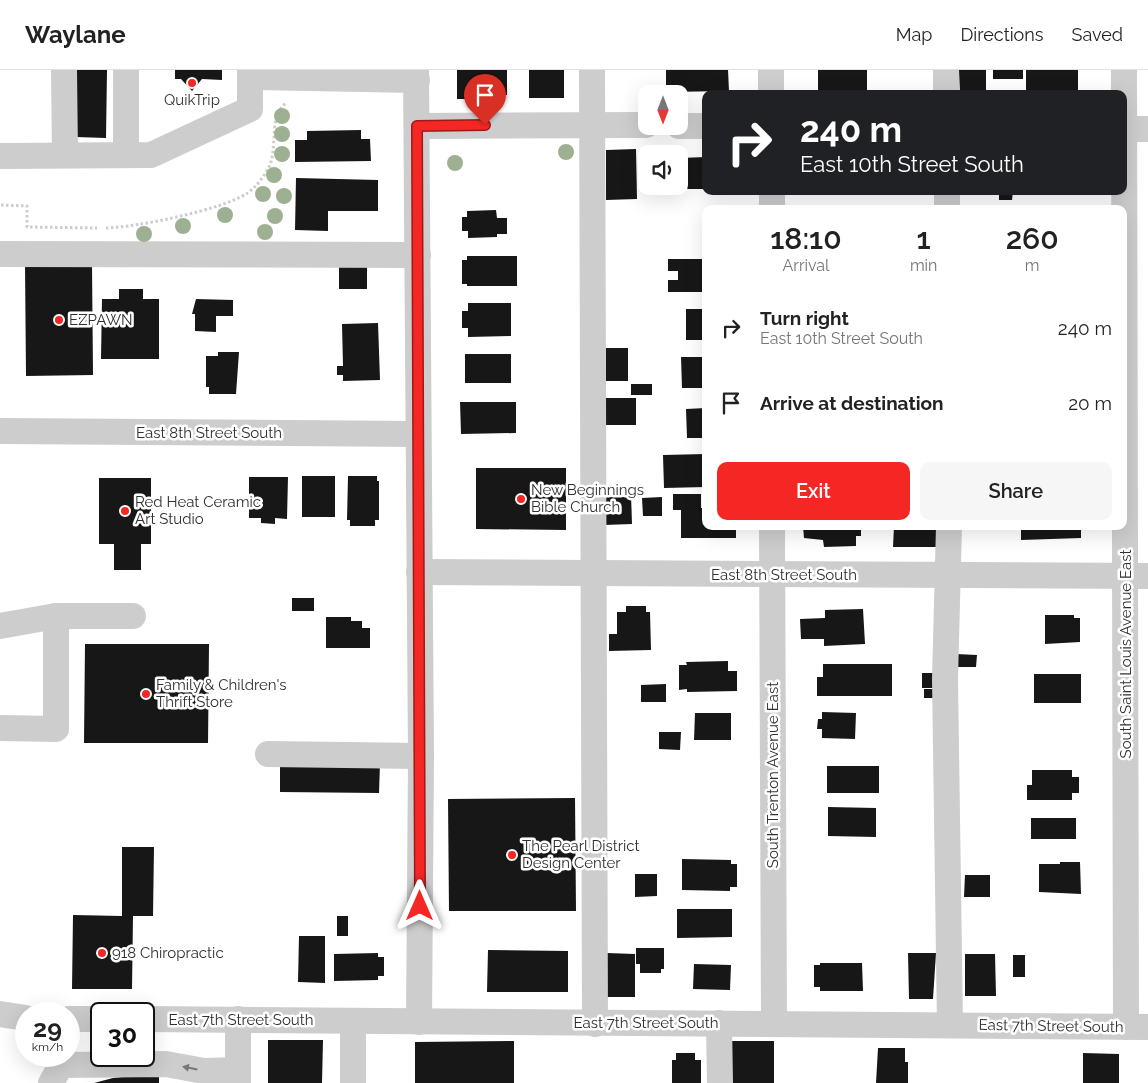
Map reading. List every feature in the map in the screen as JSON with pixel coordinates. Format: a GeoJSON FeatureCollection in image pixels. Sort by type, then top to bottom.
{"type":"FeatureCollection","features":[{"type":"Feature","properties":{"kind":"street"},"geometry":{"type":"LineString","coordinates":[[64,70],[65,155]]}},
{"type":"Feature","properties":{"kind":"street"},"geometry":{"type":"LineString","coordinates":[[126,70],[126,155]]}},
{"type":"Feature","properties":{"kind":"street"},"geometry":{"type":"LineString","coordinates":[[592,70],[592,574],[595,1024]]}},
{"type":"Feature","properties":{"kind":"street"},"geometry":{"type":"LineString","coordinates":[[771,70],[771,90]]}},
{"type":"Feature","properties":{"kind":"street"},"geometry":{"type":"LineString","coordinates":[[946,70],[946,90]]}},
{"type":"Feature","properties":{"kind":"street","name":"South Saint Louis Avenue East"},"geometry":{"type":"LineString","coordinates":[[1124,70],[1124,90]]}},
{"type":"Feature","properties":{"kind":"street"},"geometry":{"type":"LineString","coordinates":[[0,156],[151,155],[250,110],[250,73],[287,83],[347,74],[416,75],[421,756],[419,1022]]}},
{"type":"Feature","properties":{"kind":"street"},"geometry":{"type":"LineString","coordinates":[[417,126],[638,125]]}},
{"type":"Feature","properties":{"kind":"street"},"geometry":{"type":"LineString","coordinates":[[688,126],[702,126]]}},
{"type":"Feature","properties":{"kind":"street"},"geometry":{"type":"LineString","coordinates":[[1127,129],[1148,129]]}},
{"type":"Feature","properties":{"kind":"street","name":"South Saint Louis Avenue East"},"geometry":{"type":"LineString","coordinates":[[1127,232],[1137,576],[1137,1028]]}},
{"type":"Feature","properties":{"kind":"street"},"geometry":{"type":"LineString","coordinates":[[0,254],[418,255]]}},
{"type":"Feature","properties":{"kind":"street","name":"East 8th Street South"},"geometry":{"type":"LineString","coordinates":[[0,431],[418,434]]}},
{"type":"Feature","properties":{"kind":"street","name":"South Trenton Avenue East"},"geometry":{"type":"LineString","coordinates":[[772,530],[774,1023]]}},
{"type":"Feature","properties":{"kind":"street"},"geometry":{"type":"LineString","coordinates":[[949,530],[945,679],[950,1025]]}},
{"type":"Feature","properties":{"kind":"street","name":"East 8th Street South"},"geometry":{"type":"LineString","coordinates":[[419,572],[1137,576]]}},
{"type":"Feature","properties":{"kind":"street"},"geometry":{"type":"LineString","coordinates":[[0,626],[56,616],[133,616]]}},
{"type":"Feature","properties":{"kind":"street"},"geometry":{"type":"LineString","coordinates":[[0,728],[56,729],[56,616]]}},
{"type":"Feature","properties":{"kind":"street"},"geometry":{"type":"LineString","coordinates":[[268,754],[421,756]]}},
{"type":"Feature","properties":{"kind":"street"},"geometry":{"type":"LineString","coordinates":[[0,1014],[15,1016]]}},
{"type":"Feature","properties":{"kind":"street","name":"East 7th Street South"},"geometry":{"type":"LineString","coordinates":[[155,1019],[595,1024],[774,1023],[1137,1028]]}},
{"type":"Feature","properties":{"kind":"street"},"geometry":{"type":"LineString","coordinates":[[51,1083],[61,1065],[166,1064],[238,1076],[238,1019]]}},
{"type":"Feature","properties":{"kind":"street"},"geometry":{"type":"LineString","coordinates":[[353,1021],[353,1083]]}},
{"type":"Feature","properties":{"kind":"street"},"geometry":{"type":"LineString","coordinates":[[719,1023],[720,1083]]}},
{"type":"Feature","properties":{"kind":"path"},"geometry":{"type":"LineString","coordinates":[[1,205],[26,206],[27,227],[108,228],[226,204],[248,193],[271,163],[276,116],[287,83]]}},
{"type":"Feature","properties":{"kind":"building"},"geometry":{"type":"Polygon","coordinates":[[[76,70],[107,70],[106,138],[76,137],[76,70]]]}},
{"type":"Feature","properties":{"kind":"building","name":"QuikTrip"},"geometry":{"type":"Polygon","coordinates":[[[175,70],[222,70],[222,80],[202,79],[192,91],[181,79],[175,79],[175,70]]]}},
{"type":"Feature","properties":{"kind":"building"},"geometry":{"type":"Polygon","coordinates":[[[457,70],[507,70],[507,95],[479,95],[479,99],[457,99],[457,70]]]}},
{"type":"Feature","properties":{"kind":"building"},"geometry":{"type":"Polygon","coordinates":[[[529,70],[564,70],[564,98],[529,98],[529,70]]]}},
{"type":"Feature","properties":{"kind":"building"},"geometry":{"type":"Polygon","coordinates":[[[666,70],[728,70],[729,90],[688,92],[688,85],[666,85],[666,70]]]}},
{"type":"Feature","properties":{"kind":"building"},"geometry":{"type":"Polygon","coordinates":[[[818,70],[867,70],[867,90],[818,90],[818,70]]]}},
{"type":"Feature","properties":{"kind":"building"},"geometry":{"type":"Polygon","coordinates":[[[959,70],[986,70],[986,90],[960,90],[959,70]]]}},
{"type":"Feature","properties":{"kind":"building"},"geometry":{"type":"Polygon","coordinates":[[[993,70],[1023,70],[1023,79],[993,79],[993,70]]]}},
{"type":"Feature","properties":{"kind":"building"},"geometry":{"type":"Polygon","coordinates":[[[1026,70],[1078,70],[1078,90],[1026,90],[1026,70]]]}},
{"type":"Feature","properties":{"kind":"building"},"geometry":{"type":"Polygon","coordinates":[[[361,130],[361,139],[370,139],[371,161],[295,162],[295,140],[307,140],[307,131],[361,130]]]}},
{"type":"Feature","properties":{"kind":"building"},"geometry":{"type":"Polygon","coordinates":[[[636,149],[637,199],[606,200],[606,150],[636,149]]]}},
{"type":"Feature","properties":{"kind":"building"},"geometry":{"type":"Polygon","coordinates":[[[702,157],[702,189],[688,189],[688,158],[702,157]]]}},
{"type":"Feature","properties":{"kind":"building"},"geometry":{"type":"Polygon","coordinates":[[[296,178],[378,180],[378,211],[328,211],[328,231],[295,230],[296,178]]]}},
{"type":"Feature","properties":{"kind":"building"},"geometry":{"type":"Polygon","coordinates":[[[999,195],[1013,195],[1012,200],[999,200],[999,195]]]}},
{"type":"Feature","properties":{"kind":"building"},"geometry":{"type":"Polygon","coordinates":[[[496,210],[497,218],[507,218],[507,234],[497,234],[497,237],[468,238],[468,231],[462,231],[462,217],[467,217],[467,211],[496,210]]]}},
{"type":"Feature","properties":{"kind":"building"},"geometry":{"type":"Polygon","coordinates":[[[467,256],[517,256],[517,286],[467,286],[467,284],[462,284],[462,260],[467,260],[467,256]]]}},
{"type":"Feature","properties":{"kind":"building"},"geometry":{"type":"Polygon","coordinates":[[[668,259],[702,259],[702,292],[668,292],[668,280],[678,280],[678,271],[668,271],[668,259]]]}},
{"type":"Feature","properties":{"kind":"building","name":"EZPAWN"},"geometry":{"type":"Polygon","coordinates":[[[25,264],[92,264],[93,375],[26,376],[25,264]]]}},
{"type":"Feature","properties":{"kind":"building"},"geometry":{"type":"Polygon","coordinates":[[[339,265],[367,265],[367,289],[339,289],[339,265]]]}},
{"type":"Feature","properties":{"kind":"building"},"geometry":{"type":"Polygon","coordinates":[[[119,289],[143,289],[143,299],[159,299],[159,359],[101,359],[102,299],[119,299],[119,289]]]}},
{"type":"Feature","properties":{"kind":"building"},"geometry":{"type":"Polygon","coordinates":[[[196,299],[233,300],[233,316],[216,316],[216,332],[195,331],[195,314],[192,314],[196,299]]]}},
{"type":"Feature","properties":{"kind":"building"},"geometry":{"type":"Polygon","coordinates":[[[468,303],[511,303],[511,336],[468,337],[468,328],[462,328],[462,311],[468,311],[468,303]]]}},
{"type":"Feature","properties":{"kind":"building"},"geometry":{"type":"Polygon","coordinates":[[[686,309],[702,309],[702,340],[686,340],[686,309]]]}},
{"type":"Feature","properties":{"kind":"building"},"geometry":{"type":"Polygon","coordinates":[[[378,323],[380,380],[343,381],[343,375],[337,375],[337,366],[343,366],[342,324],[378,323]]]}},
{"type":"Feature","properties":{"kind":"building"},"geometry":{"type":"Polygon","coordinates":[[[606,348],[628,348],[628,381],[606,381],[606,348]]]}},
{"type":"Feature","properties":{"kind":"building"},"geometry":{"type":"Polygon","coordinates":[[[218,352],[239,352],[236,394],[209,394],[209,387],[206,387],[206,356],[218,356],[218,352]]]}},
{"type":"Feature","properties":{"kind":"building"},"geometry":{"type":"Polygon","coordinates":[[[465,354],[511,354],[511,383],[465,383],[465,354]]]}},
{"type":"Feature","properties":{"kind":"building"},"geometry":{"type":"Polygon","coordinates":[[[681,357],[702,357],[702,388],[682,388],[681,357]]]}},
{"type":"Feature","properties":{"kind":"building"},"geometry":{"type":"Polygon","coordinates":[[[631,384],[652,384],[652,395],[631,395],[631,384]]]}},
{"type":"Feature","properties":{"kind":"building"},"geometry":{"type":"Polygon","coordinates":[[[606,398],[636,398],[636,425],[606,425],[606,398]]]}},
{"type":"Feature","properties":{"kind":"building"},"geometry":{"type":"Polygon","coordinates":[[[460,402],[516,402],[516,433],[461,434],[460,402]]]}},
{"type":"Feature","properties":{"kind":"building"},"geometry":{"type":"Polygon","coordinates":[[[702,408],[702,438],[687,438],[686,409],[702,408]]]}},
{"type":"Feature","properties":{"kind":"building"},"geometry":{"type":"Polygon","coordinates":[[[702,454],[702,487],[664,488],[663,455],[702,454]]]}},
{"type":"Feature","properties":{"kind":"building","name":"New Beginnings Bible Church"},"geometry":{"type":"Polygon","coordinates":[[[476,468],[566,468],[566,530],[476,529],[476,468]]]}},
{"type":"Feature","properties":{"kind":"building"},"geometry":{"type":"Polygon","coordinates":[[[302,476],[335,476],[335,517],[302,517],[302,476]]]}},
{"type":"Feature","properties":{"kind":"building"},"geometry":{"type":"Polygon","coordinates":[[[348,476],[377,476],[377,481],[379,481],[379,520],[375,520],[375,526],[350,526],[350,520],[347,520],[348,476]]]}},
{"type":"Feature","properties":{"kind":"building"},"geometry":{"type":"Polygon","coordinates":[[[249,477],[288,477],[287,519],[275,518],[275,524],[261,523],[261,518],[249,518],[249,477]]]}},
{"type":"Feature","properties":{"kind":"building","name":"Red Heat Ceramic Art Studio"},"geometry":{"type":"Polygon","coordinates":[[[99,478],[151,478],[151,544],[141,544],[141,570],[114,570],[114,544],[99,544],[99,478]]]}},
{"type":"Feature","properties":{"kind":"building"},"geometry":{"type":"Polygon","coordinates":[[[604,494],[631,494],[632,524],[604,525],[604,494]]]}},
{"type":"Feature","properties":{"kind":"building"},"geometry":{"type":"Polygon","coordinates":[[[673,494],[701,494],[702,530],[736,530],[736,538],[681,538],[681,510],[673,510],[673,494]]]}},
{"type":"Feature","properties":{"kind":"building"},"geometry":{"type":"Polygon","coordinates":[[[662,497],[662,516],[643,516],[642,498],[662,497]]]}},
{"type":"Feature","properties":{"kind":"building"},"geometry":{"type":"Polygon","coordinates":[[[803,530],[861,530],[861,536],[856,536],[856,546],[824,547],[823,540],[804,538],[803,530]]]}},
{"type":"Feature","properties":{"kind":"building"},"geometry":{"type":"Polygon","coordinates":[[[894,530],[941,530],[941,547],[893,547],[894,530]]]}},
{"type":"Feature","properties":{"kind":"building"},"geometry":{"type":"Polygon","coordinates":[[[1021,530],[1081,530],[1081,538],[1021,540],[1021,530]]]}},
{"type":"Feature","properties":{"kind":"building"},"geometry":{"type":"Polygon","coordinates":[[[292,598],[314,598],[314,611],[292,611],[292,598]]]}},
{"type":"Feature","properties":{"kind":"building"},"geometry":{"type":"Polygon","coordinates":[[[626,606],[646,606],[646,612],[650,612],[651,650],[609,651],[609,634],[617,634],[617,612],[626,612],[626,606]]]}},
{"type":"Feature","properties":{"kind":"building"},"geometry":{"type":"Polygon","coordinates":[[[863,609],[865,644],[824,646],[824,639],[801,639],[800,619],[825,618],[825,610],[863,609]]]}},
{"type":"Feature","properties":{"kind":"building"},"geometry":{"type":"Polygon","coordinates":[[[1045,615],[1074,615],[1074,618],[1080,618],[1080,642],[1045,644],[1045,615]]]}},
{"type":"Feature","properties":{"kind":"building"},"geometry":{"type":"Polygon","coordinates":[[[326,617],[351,617],[351,621],[362,621],[362,628],[370,628],[370,648],[326,648],[326,617]]]}},
{"type":"Feature","properties":{"kind":"building","name":"Family & Children's Thrift Store"},"geometry":{"type":"Polygon","coordinates":[[[85,644],[209,644],[208,743],[84,743],[85,644]]]}},
{"type":"Feature","properties":{"kind":"building"},"geometry":{"type":"Polygon","coordinates":[[[956,654],[977,655],[976,667],[955,667],[956,654]]]}},
{"type":"Feature","properties":{"kind":"building"},"geometry":{"type":"Polygon","coordinates":[[[728,661],[728,671],[737,671],[737,691],[687,692],[687,689],[679,690],[679,665],[687,665],[686,662],[728,661]]]}},
{"type":"Feature","properties":{"kind":"building"},"geometry":{"type":"Polygon","coordinates":[[[823,664],[892,664],[892,696],[817,696],[817,677],[823,677],[823,664]]]}},
{"type":"Feature","properties":{"kind":"building"},"geometry":{"type":"Polygon","coordinates":[[[922,673],[933,673],[933,688],[922,688],[922,673]]]}},
{"type":"Feature","properties":{"kind":"building"},"geometry":{"type":"Polygon","coordinates":[[[1034,674],[1081,674],[1081,703],[1034,703],[1034,674]]]}},
{"type":"Feature","properties":{"kind":"building"},"geometry":{"type":"Polygon","coordinates":[[[666,684],[666,702],[641,702],[641,685],[666,684]]]}},
{"type":"Feature","properties":{"kind":"building"},"geometry":{"type":"Polygon","coordinates":[[[924,689],[933,689],[933,698],[924,698],[924,689]]]}},
{"type":"Feature","properties":{"kind":"building"},"geometry":{"type":"Polygon","coordinates":[[[822,712],[856,713],[855,739],[822,738],[822,729],[817,729],[818,719],[822,719],[822,712]]]}},
{"type":"Feature","properties":{"kind":"building"},"geometry":{"type":"Polygon","coordinates":[[[695,713],[731,713],[731,740],[694,740],[695,713]]]}},
{"type":"Feature","properties":{"kind":"building"},"geometry":{"type":"Polygon","coordinates":[[[659,732],[681,732],[680,750],[659,749],[659,732]]]}},
{"type":"Feature","properties":{"kind":"building"},"geometry":{"type":"Polygon","coordinates":[[[280,762],[380,763],[379,793],[280,792],[280,762]]]}},
{"type":"Feature","properties":{"kind":"building"},"geometry":{"type":"Polygon","coordinates":[[[827,766],[879,766],[879,793],[827,793],[827,766]]]}},
{"type":"Feature","properties":{"kind":"building"},"geometry":{"type":"Polygon","coordinates":[[[1032,770],[1072,770],[1072,777],[1079,777],[1079,793],[1072,793],[1072,800],[1027,800],[1027,785],[1032,785],[1032,770]]]}},
{"type":"Feature","properties":{"kind":"building","name":"The Pearl District Design Center"},"geometry":{"type":"Polygon","coordinates":[[[575,798],[576,911],[449,911],[448,799],[575,798]]]}},
{"type":"Feature","properties":{"kind":"building"},"geometry":{"type":"Polygon","coordinates":[[[828,807],[876,808],[876,837],[828,836],[828,807]]]}},
{"type":"Feature","properties":{"kind":"building"},"geometry":{"type":"Polygon","coordinates":[[[1031,818],[1076,818],[1076,839],[1031,839],[1031,818]]]}},
{"type":"Feature","properties":{"kind":"building","name":"918 Chiropractic"},"geometry":{"type":"Polygon","coordinates":[[[122,847],[154,847],[153,916],[133,916],[132,989],[72,989],[73,915],[122,916],[122,847]]]}},
{"type":"Feature","properties":{"kind":"building"},"geometry":{"type":"Polygon","coordinates":[[[682,859],[731,860],[731,864],[737,864],[737,887],[730,887],[730,891],[682,890],[682,859]]]}},
{"type":"Feature","properties":{"kind":"building"},"geometry":{"type":"Polygon","coordinates":[[[1060,862],[1080,862],[1081,894],[1039,892],[1039,864],[1060,864],[1060,862]]]}},
{"type":"Feature","properties":{"kind":"building"},"geometry":{"type":"Polygon","coordinates":[[[635,874],[657,874],[657,896],[635,897],[635,874]]]}},
{"type":"Feature","properties":{"kind":"building"},"geometry":{"type":"Polygon","coordinates":[[[965,875],[990,875],[990,897],[964,897],[965,875]]]}},
{"type":"Feature","properties":{"kind":"building"},"geometry":{"type":"Polygon","coordinates":[[[677,909],[732,909],[732,937],[677,938],[677,909]]]}},
{"type":"Feature","properties":{"kind":"building"},"geometry":{"type":"Polygon","coordinates":[[[337,916],[348,916],[348,936],[337,936],[337,916]]]}},
{"type":"Feature","properties":{"kind":"building"},"geometry":{"type":"Polygon","coordinates":[[[299,936],[325,936],[325,983],[298,982],[299,936]]]}},
{"type":"Feature","properties":{"kind":"building"},"geometry":{"type":"Polygon","coordinates":[[[636,948],[664,948],[664,969],[661,969],[661,973],[640,973],[640,964],[636,964],[636,948]]]}},
{"type":"Feature","properties":{"kind":"building"},"geometry":{"type":"Polygon","coordinates":[[[488,950],[568,951],[568,992],[487,992],[488,950]]]}},
{"type":"Feature","properties":{"kind":"building"},"geometry":{"type":"Polygon","coordinates":[[[378,953],[378,957],[384,957],[384,976],[378,976],[378,980],[334,981],[334,954],[378,953]]]}},
{"type":"Feature","properties":{"kind":"building"},"geometry":{"type":"Polygon","coordinates":[[[607,953],[635,954],[635,997],[606,997],[607,953]]]}},
{"type":"Feature","properties":{"kind":"building"},"geometry":{"type":"Polygon","coordinates":[[[908,953],[936,953],[933,999],[909,999],[908,953]]]}},
{"type":"Feature","properties":{"kind":"building"},"geometry":{"type":"Polygon","coordinates":[[[965,954],[995,954],[996,996],[965,996],[965,954]]]}},
{"type":"Feature","properties":{"kind":"building"},"geometry":{"type":"Polygon","coordinates":[[[1013,955],[1025,955],[1025,977],[1013,977],[1013,955]]]}},
{"type":"Feature","properties":{"kind":"building"},"geometry":{"type":"Polygon","coordinates":[[[820,963],[862,963],[863,991],[820,991],[820,987],[814,987],[814,965],[820,965],[820,963]]]}},
{"type":"Feature","properties":{"kind":"building"},"geometry":{"type":"Polygon","coordinates":[[[694,964],[731,965],[730,990],[693,989],[694,964]]]}},
{"type":"Feature","properties":{"kind":"building"},"geometry":{"type":"Polygon","coordinates":[[[268,1040],[323,1040],[322,1083],[268,1083],[268,1040]]]}},
{"type":"Feature","properties":{"kind":"building"},"geometry":{"type":"Polygon","coordinates":[[[514,1041],[514,1083],[415,1083],[415,1042],[514,1041]]]}},
{"type":"Feature","properties":{"kind":"building"},"geometry":{"type":"Polygon","coordinates":[[[730,1041],[774,1041],[774,1083],[730,1083],[730,1041]]]}},
{"type":"Feature","properties":{"kind":"building"},"geometry":{"type":"Polygon","coordinates":[[[878,1048],[905,1048],[905,1062],[908,1062],[908,1083],[876,1083],[878,1048]]]}},
{"type":"Feature","properties":{"kind":"building"},"geometry":{"type":"Polygon","coordinates":[[[676,1053],[695,1053],[695,1060],[701,1060],[701,1083],[672,1083],[672,1060],[676,1060],[676,1053]]]}},
{"type":"Feature","properties":{"kind":"building"},"geometry":{"type":"Polygon","coordinates":[[[1083,1053],[1119,1054],[1119,1083],[1083,1083],[1083,1053]]]}},
{"type":"Feature","properties":{"kind":"building"},"geometry":{"type":"Polygon","coordinates":[[[159,1075],[159,1083],[94,1083],[113,1078],[159,1075]]]}},
{"type":"Feature","properties":{"kind":"place","name":"QuikTrip"},"geometry":{"type":"Point","coordinates":[192,83]}},
{"type":"Feature","properties":{"kind":"place","name":"EZPAWN"},"geometry":{"type":"Point","coordinates":[59,320]}},
{"type":"Feature","properties":{"kind":"place","name":"New Beginnings Bible Church"},"geometry":{"type":"Point","coordinates":[521,499]}},
{"type":"Feature","properties":{"kind":"place","name":"Red Heat Ceramic Art Studio"},"geometry":{"type":"Point","coordinates":[125,511]}},
{"type":"Feature","properties":{"kind":"place","name":"Family & Children's Thrift Store"},"geometry":{"type":"Point","coordinates":[146,694]}},
{"type":"Feature","properties":{"kind":"place","name":"The Pearl District Design Center"},"geometry":{"type":"Point","coordinates":[512,855]}},
{"type":"Feature","properties":{"kind":"place","name":"918 Chiropractic"},"geometry":{"type":"Point","coordinates":[102,953]}},
{"type":"Feature","properties":{"kind":"route"},"geometry":{"type":"LineString","coordinates":[[420,906],[421,756],[417,126],[485,125]]}}]}
